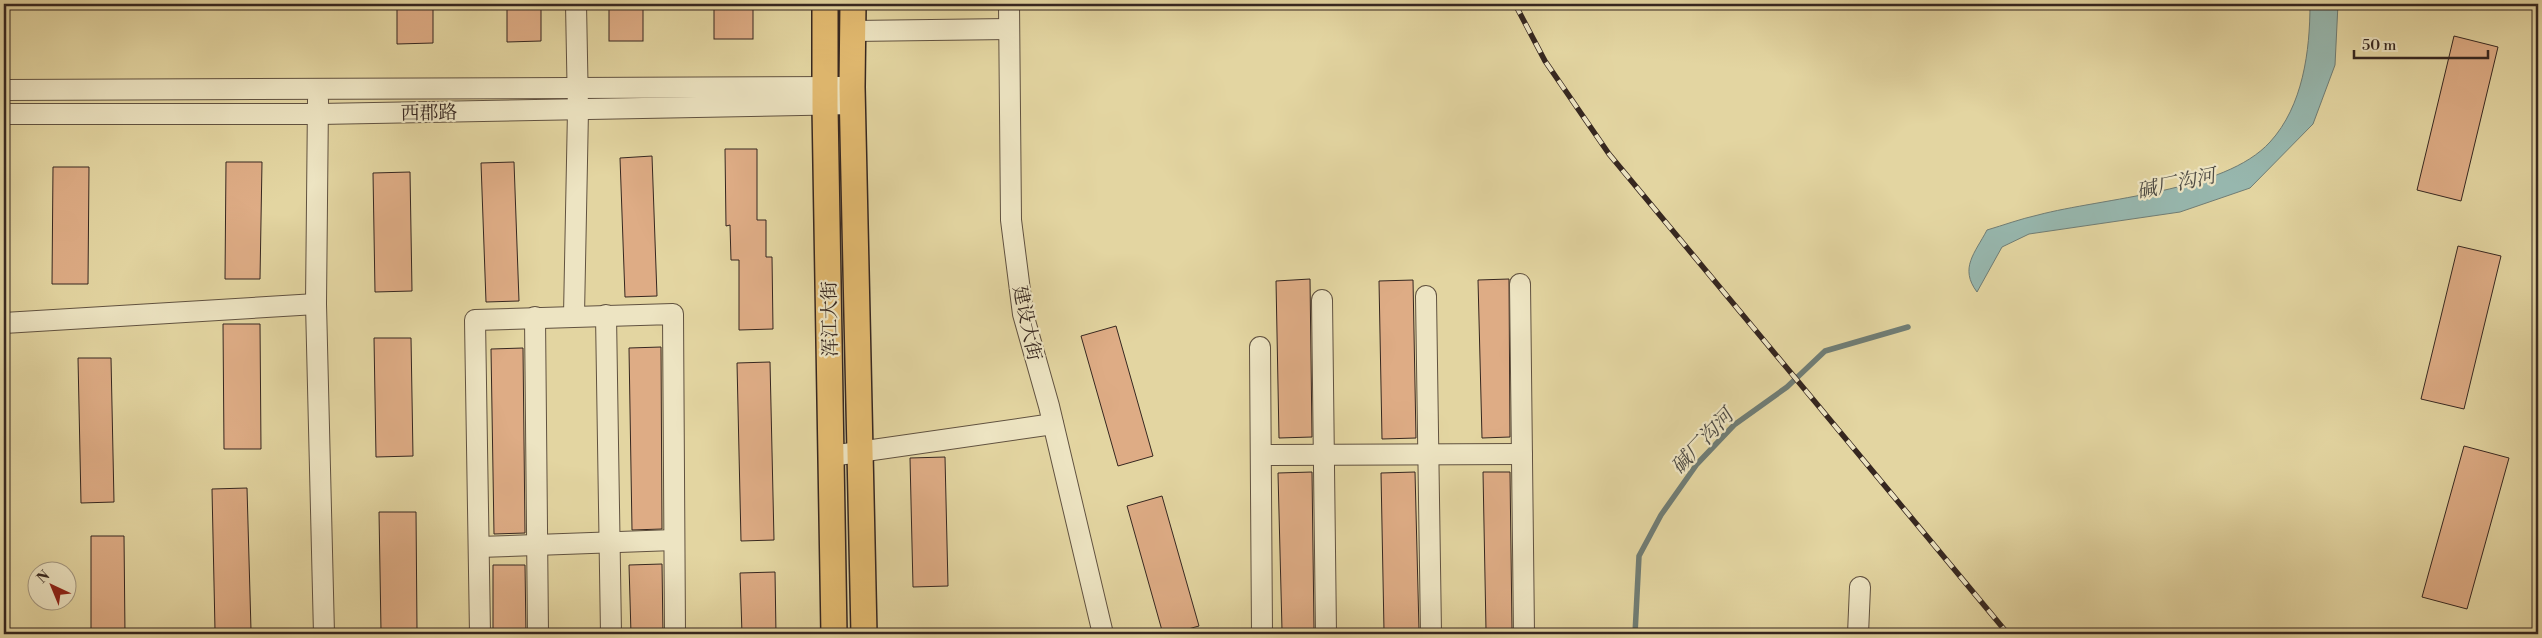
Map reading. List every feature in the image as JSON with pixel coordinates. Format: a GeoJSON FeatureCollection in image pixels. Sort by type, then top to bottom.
{"type":"FeatureCollection","features":[{"type":"Feature","properties":{"kind":"main road","name":"浑江大街"},"geometry":{"type":"LineString","coordinates":[[825,4],[824,97],[834,634]]}},
{"type":"Feature","properties":{"kind":"main road"},"geometry":{"type":"LineString","coordinates":[[853,4],[853,96],[864,634]]}},
{"type":"Feature","properties":{"kind":"street"},"geometry":{"type":"LineString","coordinates":[[574,315],[578,110],[576,4]]}},
{"type":"Feature","properties":{"kind":"street","name":"建设大街"},"geometry":{"type":"LineString","coordinates":[[1009,4],[1011,220],[1023,314],[1053,424],[1103,634]]}},
{"type":"Feature","properties":{"kind":"street"},"geometry":{"type":"LineString","coordinates":[[853,30],[1010,29]]}},
{"type":"Feature","properties":{"kind":"street"},"geometry":{"type":"LineString","coordinates":[[318,88],[316,304],[324,634]]}},
{"type":"Feature","properties":{"kind":"street","name":"西郡路"},"geometry":{"type":"LineString","coordinates":[[4,90],[578,88],[824,97]]}},
{"type":"Feature","properties":{"kind":"street","name":"西郡路"},"geometry":{"type":"LineString","coordinates":[[4,114],[319,114],[578,110],[853,96]]}},
{"type":"Feature","properties":{"kind":"street"},"geometry":{"type":"LineString","coordinates":[[1520,284],[1524,634]]}},
{"type":"Feature","properties":{"kind":"street"},"geometry":{"type":"LineString","coordinates":[[1426,296],[1431,634]]}},
{"type":"Feature","properties":{"kind":"street"},"geometry":{"type":"LineString","coordinates":[[1322,300],[1326,634]]}},
{"type":"Feature","properties":{"kind":"street"},"geometry":{"type":"LineString","coordinates":[[4,323],[316,304]]}},
{"type":"Feature","properties":{"kind":"street"},"geometry":{"type":"LineString","coordinates":[[480,634],[475,320],[574,315],[673,314],[675,634]]}},
{"type":"Feature","properties":{"kind":"street"},"geometry":{"type":"LineString","coordinates":[[606,315],[608,542],[611,634]]}},
{"type":"Feature","properties":{"kind":"street"},"geometry":{"type":"LineString","coordinates":[[535,317],[538,634]]}},
{"type":"Feature","properties":{"kind":"street"},"geometry":{"type":"LineString","coordinates":[[1260,347],[1262,634]]}},
{"type":"Feature","properties":{"kind":"street"},"geometry":{"type":"LineString","coordinates":[[831,456],[1053,424]]}},
{"type":"Feature","properties":{"kind":"street"},"geometry":{"type":"LineString","coordinates":[[1261,455],[1522,454]]}},
{"type":"Feature","properties":{"kind":"street"},"geometry":{"type":"LineString","coordinates":[[478,547],[674,540]]}},
{"type":"Feature","properties":{"kind":"street"},"geometry":{"type":"LineString","coordinates":[[1858,634],[1860,587]]}},
{"type":"Feature","properties":{"kind":"water","name":"碱厂沟河"},"geometry":{"type":"Polygon","coordinates":[[[2310,4],[2338,4],[2335,65],[2313,124],[2250,188],[2180,212],[2029,234],[2002,247],[1977,292],[1969,275],[1969,268],[1974,253],[1987,230],[2064,209],[2128,198],[2194,183],[2224,172],[2250,159],[2270,142],[2281,128],[2297,95],[2306,59],[2310,4]]]}},
{"type":"Feature","properties":{"kind":"building"},"geometry":{"type":"Polygon","coordinates":[[[397,4],[433,4],[433,43],[397,44],[397,4]]]}},
{"type":"Feature","properties":{"kind":"building"},"geometry":{"type":"Polygon","coordinates":[[[507,4],[541,4],[541,41],[507,42],[507,4]]]}},
{"type":"Feature","properties":{"kind":"building"},"geometry":{"type":"Polygon","coordinates":[[[609,4],[643,4],[643,41],[609,41],[609,4]]]}},
{"type":"Feature","properties":{"kind":"building"},"geometry":{"type":"Polygon","coordinates":[[[714,4],[753,4],[753,39],[714,39],[714,4]]]}},
{"type":"Feature","properties":{"kind":"building"},"geometry":{"type":"Polygon","coordinates":[[[2454,36],[2498,47],[2461,201],[2417,190],[2454,36]]]}},
{"type":"Feature","properties":{"kind":"building"},"geometry":{"type":"Polygon","coordinates":[[[725,149],[757,149],[757,220],[766,220],[766,257],[772,257],[773,329],[739,330],[739,260],[731,260],[730,225],[726,226],[725,149]]]}},
{"type":"Feature","properties":{"kind":"building"},"geometry":{"type":"Polygon","coordinates":[[[652,156],[657,296],[625,297],[620,158],[652,156]]]}},
{"type":"Feature","properties":{"kind":"building"},"geometry":{"type":"Polygon","coordinates":[[[226,162],[262,162],[260,279],[225,279],[226,162]]]}},
{"type":"Feature","properties":{"kind":"building"},"geometry":{"type":"Polygon","coordinates":[[[514,162],[519,301],[486,302],[481,163],[514,162]]]}},
{"type":"Feature","properties":{"kind":"building"},"geometry":{"type":"Polygon","coordinates":[[[53,167],[89,167],[88,284],[52,284],[53,167]]]}},
{"type":"Feature","properties":{"kind":"building"},"geometry":{"type":"Polygon","coordinates":[[[410,172],[412,291],[375,292],[373,173],[410,172]]]}},
{"type":"Feature","properties":{"kind":"building"},"geometry":{"type":"Polygon","coordinates":[[[2458,246],[2501,256],[2464,409],[2421,399],[2458,246]]]}},
{"type":"Feature","properties":{"kind":"building"},"geometry":{"type":"Polygon","coordinates":[[[1310,279],[1312,437],[1279,438],[1276,281],[1310,279]]]}},
{"type":"Feature","properties":{"kind":"building"},"geometry":{"type":"Polygon","coordinates":[[[1509,279],[1510,437],[1482,438],[1478,280],[1509,279]]]}},
{"type":"Feature","properties":{"kind":"building"},"geometry":{"type":"Polygon","coordinates":[[[1413,280],[1416,438],[1382,439],[1379,281],[1413,280]]]}},
{"type":"Feature","properties":{"kind":"building"},"geometry":{"type":"Polygon","coordinates":[[[223,324],[260,324],[261,449],[224,449],[223,324]]]}},
{"type":"Feature","properties":{"kind":"building"},"geometry":{"type":"Polygon","coordinates":[[[1116,326],[1153,456],[1118,466],[1081,336],[1116,326]]]}},
{"type":"Feature","properties":{"kind":"building"},"geometry":{"type":"Polygon","coordinates":[[[374,338],[411,338],[413,456],[376,457],[374,338]]]}},
{"type":"Feature","properties":{"kind":"building"},"geometry":{"type":"Polygon","coordinates":[[[661,347],[662,529],[632,530],[629,348],[661,347]]]}},
{"type":"Feature","properties":{"kind":"building"},"geometry":{"type":"Polygon","coordinates":[[[523,348],[525,533],[494,534],[491,349],[523,348]]]}},
{"type":"Feature","properties":{"kind":"building"},"geometry":{"type":"Polygon","coordinates":[[[78,358],[111,358],[114,502],[81,503],[78,358]]]}},
{"type":"Feature","properties":{"kind":"building"},"geometry":{"type":"Polygon","coordinates":[[[770,362],[774,540],[741,541],[737,363],[770,362]]]}},
{"type":"Feature","properties":{"kind":"building"},"geometry":{"type":"Polygon","coordinates":[[[2464,446],[2509,458],[2467,609],[2422,597],[2464,446]]]}},
{"type":"Feature","properties":{"kind":"building"},"geometry":{"type":"Polygon","coordinates":[[[945,457],[948,586],[913,587],[910,458],[945,457]]]}},
{"type":"Feature","properties":{"kind":"building"},"geometry":{"type":"Polygon","coordinates":[[[1312,472],[1314,629],[1282,630],[1278,473],[1312,472]]]}},
{"type":"Feature","properties":{"kind":"building"},"geometry":{"type":"Polygon","coordinates":[[[1415,472],[1419,630],[1384,631],[1381,473],[1415,472]]]}},
{"type":"Feature","properties":{"kind":"building"},"geometry":{"type":"Polygon","coordinates":[[[1483,472],[1510,472],[1512,629],[1486,630],[1483,472]]]}},
{"type":"Feature","properties":{"kind":"building"},"geometry":{"type":"Polygon","coordinates":[[[247,488],[251,630],[215,630],[212,489],[247,488]]]}},
{"type":"Feature","properties":{"kind":"building"},"geometry":{"type":"Polygon","coordinates":[[[1162,496],[1199,626],[1170,634],[1163,634],[1127,506],[1162,496]]]}},
{"type":"Feature","properties":{"kind":"building"},"geometry":{"type":"Polygon","coordinates":[[[379,512],[416,512],[417,630],[381,631],[379,512]]]}},
{"type":"Feature","properties":{"kind":"building"},"geometry":{"type":"Polygon","coordinates":[[[91,536],[124,536],[125,634],[91,634],[91,536]]]}},
{"type":"Feature","properties":{"kind":"building"},"geometry":{"type":"Polygon","coordinates":[[[662,564],[663,634],[631,634],[629,565],[662,564]]]}},
{"type":"Feature","properties":{"kind":"building"},"geometry":{"type":"Polygon","coordinates":[[[493,565],[525,565],[526,634],[493,634],[493,565]]]}},
{"type":"Feature","properties":{"kind":"building"},"geometry":{"type":"Polygon","coordinates":[[[775,572],[776,634],[742,634],[740,573],[775,572]]]}},
{"type":"Feature","properties":{"kind":"waterway","name":"碱厂沟河"},"geometry":{"type":"LineString","coordinates":[[1635,634],[1639,556],[1661,515],[1697,464],[1734,425],[1787,387],[1825,351],[1908,327]]}},
{"type":"Feature","properties":{"kind":"railway"},"geometry":{"type":"LineString","coordinates":[[1515,4],[1545,61],[1609,154],[2008,634]]}}]}
